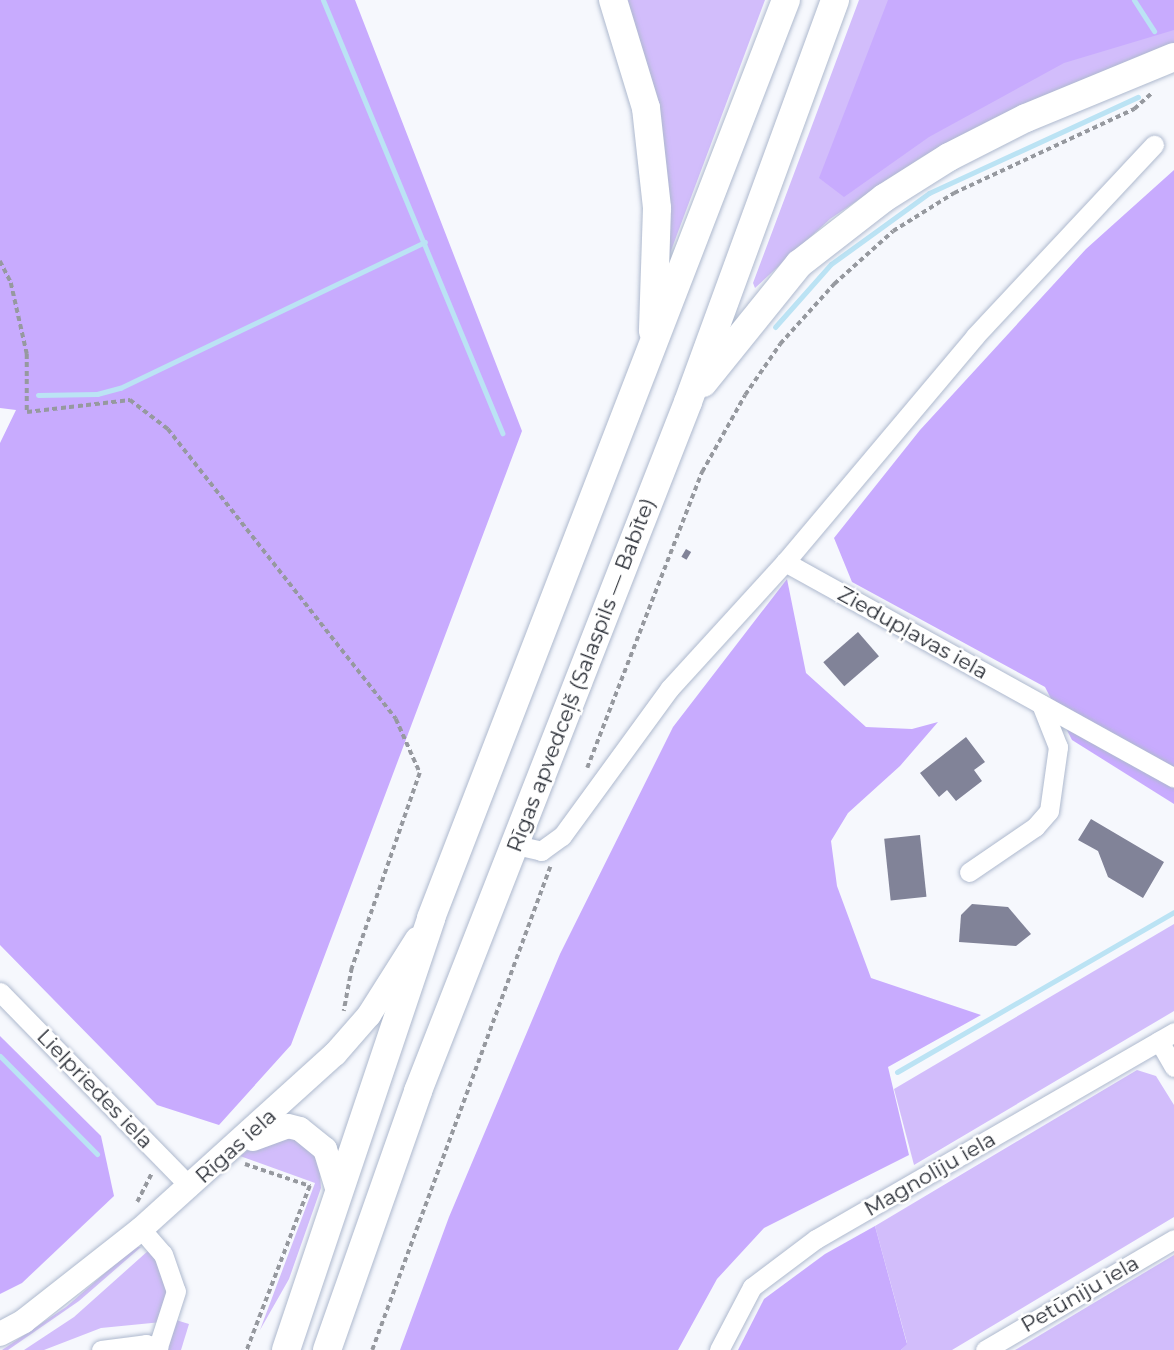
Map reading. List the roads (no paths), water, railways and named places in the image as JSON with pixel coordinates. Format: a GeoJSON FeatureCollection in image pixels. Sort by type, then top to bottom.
{"type":"FeatureCollection","features":[{"type":"Feature","properties":{"kind":"highway"},"geometry":{"type":"LineString","coordinates":[[613,0],[646,108],[657,208],[652,354]]}},
{"type":"Feature","properties":{"kind":"highway"},"geometry":{"type":"LineString","coordinates":[[286,1350],[337,1188],[431,918],[652,354],[786,0]]}},
{"type":"Feature","properties":{"kind":"highway","name":"Rīgas apvedceļš (Salaspils — Babīte)"},"geometry":{"type":"LineString","coordinates":[[327,1350],[418,1091],[688,402],[835,0]]}},
{"type":"Feature","properties":{"kind":"highway"},"geometry":{"type":"LineString","coordinates":[[688,402],[799,264],[884,198],[949,157],[1026,118],[1174,57]]}},
{"type":"Feature","properties":{"kind":"main road","name":"Rīgas iela"},"geometry":{"type":"LineString","coordinates":[[0,1334],[72,1285],[141,1229],[234,1149],[335,1054],[369,1015],[431,918]]}},
{"type":"Feature","properties":{"kind":"main road"},"geometry":{"type":"LineString","coordinates":[[234,1149],[275,1130],[300,1129],[329,1155],[337,1188]]}},
{"type":"Feature","properties":{"kind":"street"},"geometry":{"type":"LineString","coordinates":[[516,845],[541,851],[562,835],[670,688],[785,562],[975,336],[1154,145]]}},
{"type":"Feature","properties":{"kind":"street","name":"Ziedupļavas iela"},"geometry":{"type":"LineString","coordinates":[[785,562],[1174,778]]}},
{"type":"Feature","properties":{"kind":"street"},"geometry":{"type":"LineString","coordinates":[[969,872],[1035,827],[1049,811],[1058,747],[1041,704]]}},
{"type":"Feature","properties":{"kind":"street","name":"Lielpriedes iela"},"geometry":{"type":"LineString","coordinates":[[0,992],[190,1187]]}},
{"type":"Feature","properties":{"kind":"street"},"geometry":{"type":"LineString","coordinates":[[1166,1036],[1174,1067]]}},
{"type":"Feature","properties":{"kind":"street","name":"Magnoliju iela"},"geometry":{"type":"LineString","coordinates":[[719,1350],[752,1287],[816,1239],[1166,1036]]}},
{"type":"Feature","properties":{"kind":"street"},"geometry":{"type":"LineString","coordinates":[[101,1350],[146,1344],[157,1349],[176,1291],[163,1254],[141,1229]]}},
{"type":"Feature","properties":{"kind":"street","name":"Petūniju iela"},"geometry":{"type":"LineString","coordinates":[[985,1350],[1174,1239]]}},
{"type":"Feature","properties":{"kind":"waterway"},"geometry":{"type":"LineString","coordinates":[[323,0],[502,433]]}},
{"type":"Feature","properties":{"kind":"waterway"},"geometry":{"type":"LineString","coordinates":[[1134,0],[1154,31]]}},
{"type":"Feature","properties":{"kind":"waterway"},"geometry":{"type":"LineString","coordinates":[[775,327],[831,264],[929,193],[1138,97]]}},
{"type":"Feature","properties":{"kind":"waterway"},"geometry":{"type":"LineString","coordinates":[[38,395],[97,394],[120,388],[425,242]]}},
{"type":"Feature","properties":{"kind":"waterway"},"geometry":{"type":"LineString","coordinates":[[897,1072],[1174,912]]}},
{"type":"Feature","properties":{"kind":"waterway"},"geometry":{"type":"LineString","coordinates":[[0,1056],[97,1154]]}}]}
